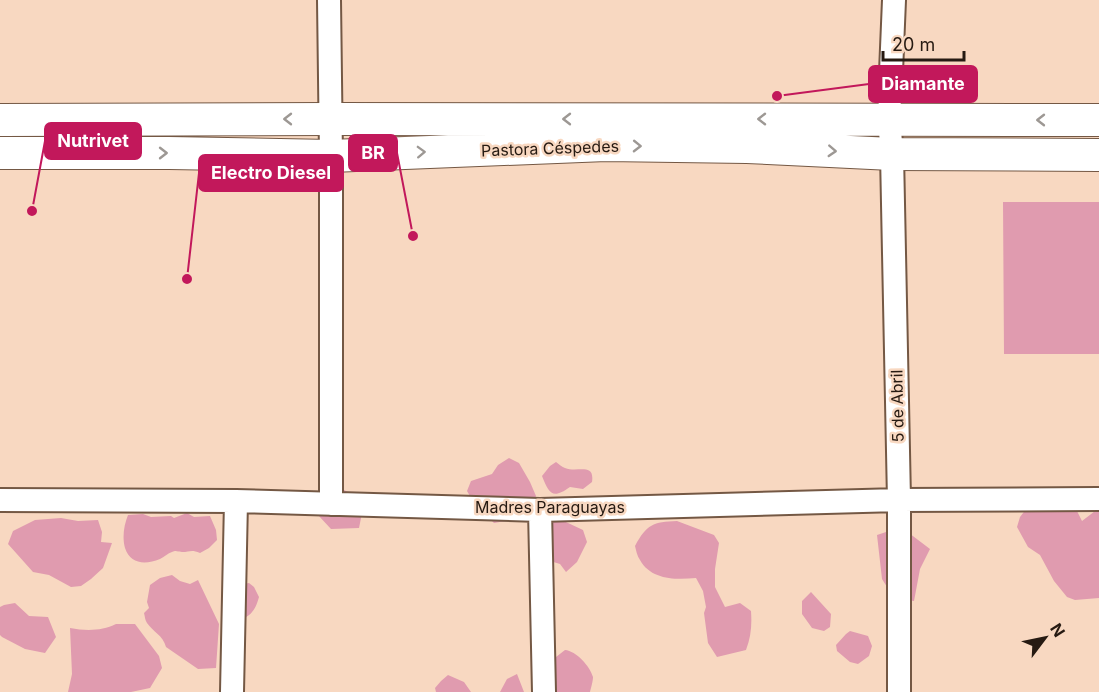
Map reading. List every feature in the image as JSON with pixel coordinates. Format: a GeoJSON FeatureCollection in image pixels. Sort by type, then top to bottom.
{"type":"FeatureCollection","features":[{"type":"Feature","properties":{"kind":"main road","name":"Pastora Céspedes"},"geometry":{"type":"LineString","coordinates":[[0,120],[330,118],[1099,120]]}},
{"type":"Feature","properties":{"kind":"main road","name":"Pastora Céspedes"},"geometry":{"type":"LineString","coordinates":[[0,153],[331,156],[606,145],[747,147],[892,154],[1099,155]]}},
{"type":"Feature","properties":{"kind":"street"},"geometry":{"type":"LineString","coordinates":[[329,0],[331,504]]}},
{"type":"Feature","properties":{"kind":"street","name":"5 de Abril"},"geometry":{"type":"LineString","coordinates":[[894,0],[889,120],[892,154],[899,500],[899,692]]}},
{"type":"Feature","properties":{"kind":"street","name":"Madres Paraguayas"},"geometry":{"type":"LineString","coordinates":[[0,500],[236,501],[540,510],[899,500],[1099,499]]}},
{"type":"Feature","properties":{"kind":"street"},"geometry":{"type":"LineString","coordinates":[[232,692],[236,501]]}},
{"type":"Feature","properties":{"kind":"street"},"geometry":{"type":"LineString","coordinates":[[540,510],[544,692]]}},
{"type":"Feature","properties":{"kind":"shaded area"},"geometry":{"type":"Polygon","coordinates":[[[1003,202],[1099,202],[1099,354],[1004,354],[1003,202]]]}},
{"type":"Feature","properties":{"kind":"shaded area"},"geometry":{"type":"Polygon","coordinates":[[[509,458],[519,463],[536,496],[533,505],[511,520],[494,523],[474,503],[467,491],[471,481],[492,474],[498,465],[509,458]]]}},
{"type":"Feature","properties":{"kind":"shaded area"},"geometry":{"type":"Polygon","coordinates":[[[556,462],[564,468],[588,470],[591,472],[592,482],[583,489],[570,487],[559,493],[552,493],[542,476],[556,462]]]}},
{"type":"Feature","properties":{"kind":"shaded area"},"geometry":{"type":"Polygon","coordinates":[[[344,490],[350,493],[362,513],[359,528],[331,529],[318,515],[329,493],[344,490]]]}},
{"type":"Feature","properties":{"kind":"shaded area"},"geometry":{"type":"Polygon","coordinates":[[[1030,504],[1076,509],[1082,521],[1099,508],[1099,598],[1075,600],[1067,597],[1054,581],[1040,555],[1028,547],[1017,527],[1020,517],[1030,504]]]}},
{"type":"Feature","properties":{"kind":"shaded area"},"geometry":{"type":"Polygon","coordinates":[[[187,513],[194,517],[210,516],[216,530],[217,540],[209,548],[200,553],[174,551],[149,562],[134,560],[127,553],[124,535],[128,515],[143,514],[151,517],[171,516],[174,518],[187,513]]]}},
{"type":"Feature","properties":{"kind":"shaded area"},"geometry":{"type":"Polygon","coordinates":[[[553,516],[583,530],[587,542],[577,562],[566,572],[560,564],[547,560],[539,530],[553,516]]]}},
{"type":"Feature","properties":{"kind":"shaded area"},"geometry":{"type":"Polygon","coordinates":[[[61,518],[78,521],[98,520],[102,532],[101,542],[112,543],[103,568],[81,586],[71,587],[49,575],[33,572],[8,544],[13,531],[35,520],[61,518]]]}},
{"type":"Feature","properties":{"kind":"shaded area"},"geometry":{"type":"Polygon","coordinates":[[[677,521],[714,535],[719,543],[715,587],[725,607],[740,603],[751,611],[751,631],[746,650],[717,657],[708,643],[704,613],[706,607],[703,591],[696,578],[680,579],[657,575],[645,567],[639,558],[635,546],[647,529],[662,522],[677,521]]]}},
{"type":"Feature","properties":{"kind":"shaded area"},"geometry":{"type":"Polygon","coordinates":[[[901,527],[930,549],[920,569],[914,601],[894,598],[882,579],[877,535],[901,527]]]}},
{"type":"Feature","properties":{"kind":"shaded area"},"geometry":{"type":"Polygon","coordinates":[[[172,575],[190,584],[198,580],[219,624],[216,668],[198,669],[166,647],[163,639],[146,622],[144,613],[149,608],[147,602],[150,585],[160,578],[172,575]]]}},
{"type":"Feature","properties":{"kind":"shaded area"},"geometry":{"type":"Polygon","coordinates":[[[249,583],[259,597],[253,610],[242,619],[244,584],[249,583]]]}},
{"type":"Feature","properties":{"kind":"shaded area"},"geometry":{"type":"Polygon","coordinates":[[[811,592],[831,614],[830,627],[824,631],[812,628],[802,614],[802,601],[811,592]]]}},
{"type":"Feature","properties":{"kind":"shaded area"},"geometry":{"type":"Polygon","coordinates":[[[15,603],[29,616],[48,617],[56,637],[45,653],[25,649],[0,635],[0,607],[15,603]]]}},
{"type":"Feature","properties":{"kind":"shaded area"},"geometry":{"type":"Polygon","coordinates":[[[116,624],[135,624],[159,656],[162,668],[150,688],[131,692],[68,692],[72,674],[70,628],[94,630],[116,624]]]}},
{"type":"Feature","properties":{"kind":"shaded area"},"geometry":{"type":"Polygon","coordinates":[[[850,631],[868,636],[872,646],[869,656],[858,664],[850,662],[837,651],[836,645],[850,631]]]}},
{"type":"Feature","properties":{"kind":"shaded area"},"geometry":{"type":"Polygon","coordinates":[[[565,650],[578,656],[589,668],[593,677],[590,692],[554,692],[551,689],[556,657],[565,650]]]}},
{"type":"Feature","properties":{"kind":"shaded area"},"geometry":{"type":"Polygon","coordinates":[[[517,674],[524,692],[500,692],[507,679],[517,674]]]}},
{"type":"Feature","properties":{"kind":"shaded area"},"geometry":{"type":"Polygon","coordinates":[[[448,675],[464,682],[471,692],[436,692],[435,688],[448,675]]]}},
{"type":"Feature","properties":{"kind":"place","name":"Diamante"},"geometry":{"type":"Point","coordinates":[777,96]}},
{"type":"Feature","properties":{"kind":"place","name":"Nutrivet"},"geometry":{"type":"Point","coordinates":[32,211]}},
{"type":"Feature","properties":{"kind":"place","name":"BR"},"geometry":{"type":"Point","coordinates":[413,236]}},
{"type":"Feature","properties":{"kind":"place","name":"Electro Diesel"},"geometry":{"type":"Point","coordinates":[187,279]}}]}
